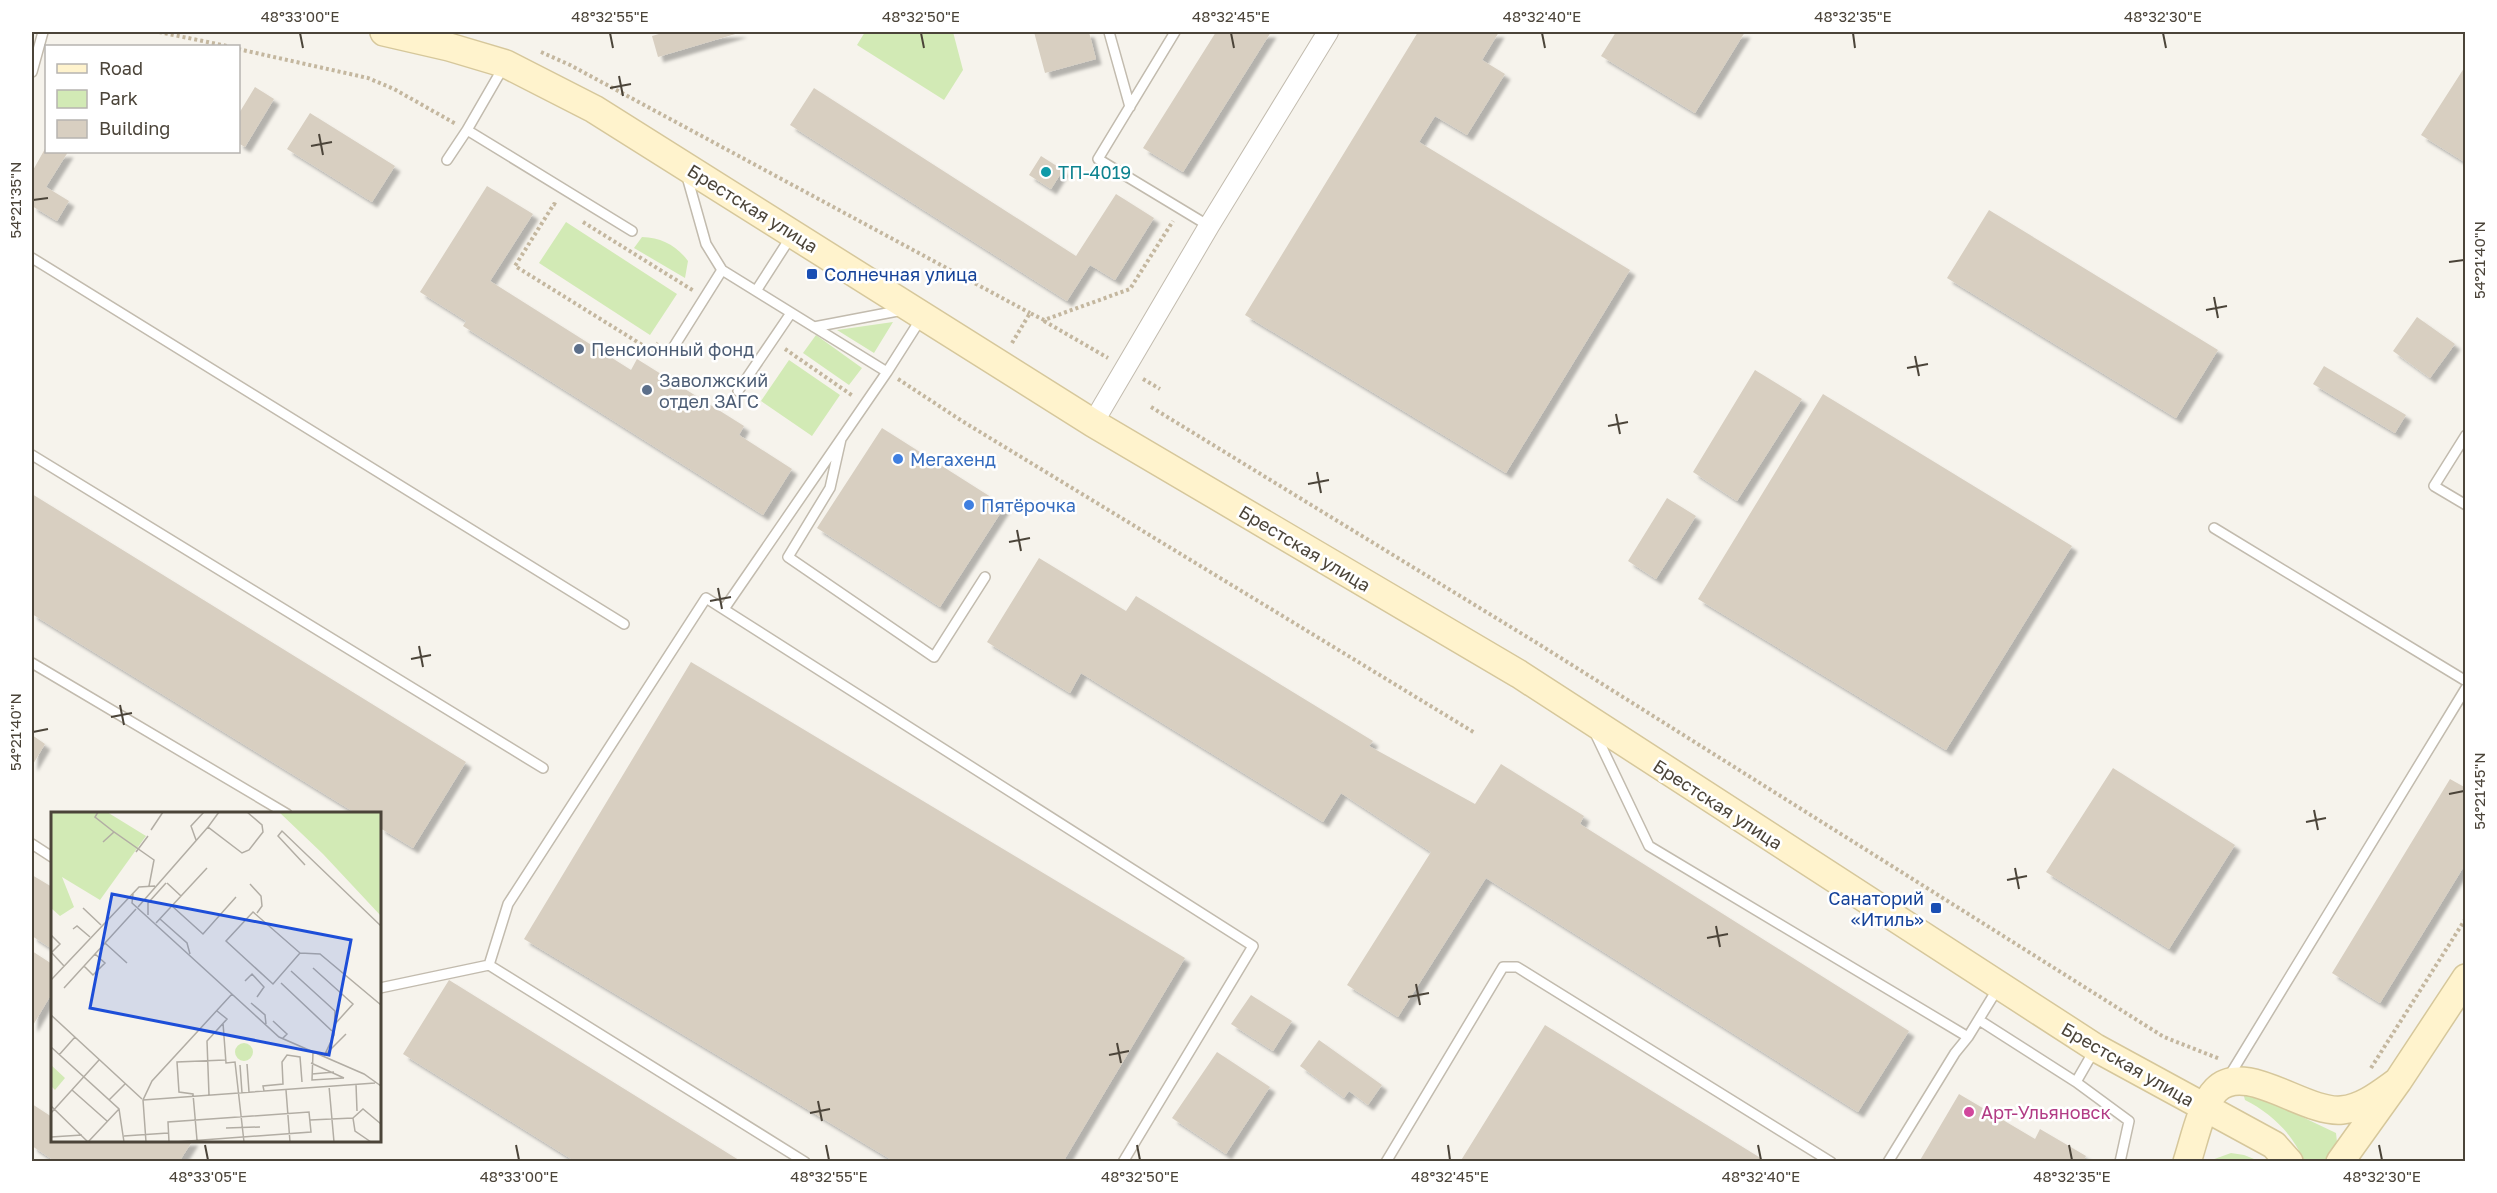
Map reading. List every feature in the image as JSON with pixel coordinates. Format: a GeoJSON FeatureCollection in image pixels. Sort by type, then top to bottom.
{"type":"FeatureCollection","features":[{"type":"Feature","properties":{"kind":"street","name":"Брестская улица"},"geometry":{"type":"LineString","coordinates":[[384,32],[450,47],[506,64],[594,109],[1093,423],[1519,674],[2096,1048],[2274,1145],[2289,1161]]}},
{"type":"Feature","properties":{"kind":"street"},"geometry":{"type":"LineString","coordinates":[[1093,423],[1209,226],[1328,32]]}},
{"type":"Feature","properties":{"kind":"street"},"geometry":{"type":"LineString","coordinates":[[2340,1161],[2398,1081],[2466,978]]}},
{"type":"Feature","properties":{"kind":"street"},"geometry":{"type":"LineString","coordinates":[[2187,1161],[2206,1108],[2216,1090],[2231,1074],[2239,1080],[2268,1087],[2316,1108],[2329,1110],[2359,1107],[2398,1081]]}},
{"type":"Feature","properties":{"kind":"lane"},"geometry":{"type":"LineString","coordinates":[[32,72],[43,32]]}},
{"type":"Feature","properties":{"kind":"lane"},"geometry":{"type":"LineString","coordinates":[[1109,32],[1130,107]]}},
{"type":"Feature","properties":{"kind":"lane"},"geometry":{"type":"LineString","coordinates":[[1175,32],[1098,159],[1209,226]]}},
{"type":"Feature","properties":{"kind":"lane"},"geometry":{"type":"LineString","coordinates":[[447,160],[506,64]]}},
{"type":"Feature","properties":{"kind":"lane"},"geometry":{"type":"LineString","coordinates":[[467,130],[632,231]]}},
{"type":"Feature","properties":{"kind":"lane"},"geometry":{"type":"LineString","coordinates":[[684,165],[706,244],[722,270],[887,372]]}},
{"type":"Feature","properties":{"kind":"lane"},"geometry":{"type":"LineString","coordinates":[[756,291],[793,233]]}},
{"type":"Feature","properties":{"kind":"lane"},"geometry":{"type":"LineString","coordinates":[[32,258],[624,624]]}},
{"type":"Feature","properties":{"kind":"lane"},"geometry":{"type":"LineString","coordinates":[[673,348],[722,270]]}},
{"type":"Feature","properties":{"kind":"lane"},"geometry":{"type":"LineString","coordinates":[[814,327],[917,312]]}},
{"type":"Feature","properties":{"kind":"lane"},"geometry":{"type":"LineString","coordinates":[[724,609],[887,372],[917,312]]}},
{"type":"Feature","properties":{"kind":"lane"},"geometry":{"type":"LineString","coordinates":[[738,391],[790,313]]}},
{"type":"Feature","properties":{"kind":"lane"},"geometry":{"type":"LineString","coordinates":[[2466,435],[2434,486],[2466,505]]}},
{"type":"Feature","properties":{"kind":"lane"},"geometry":{"type":"LineString","coordinates":[[841,439],[830,488],[788,556],[934,657],[985,577]]}},
{"type":"Feature","properties":{"kind":"lane"},"geometry":{"type":"LineString","coordinates":[[32,455],[543,768]]}},
{"type":"Feature","properties":{"kind":"lane"},"geometry":{"type":"LineString","coordinates":[[2214,528],[2466,681]]}},
{"type":"Feature","properties":{"kind":"lane"},"geometry":{"type":"LineString","coordinates":[[489,965],[508,903],[706,598],[1253,945],[1123,1161]]}},
{"type":"Feature","properties":{"kind":"lane"},"geometry":{"type":"LineString","coordinates":[[32,663],[285,812]]}},
{"type":"Feature","properties":{"kind":"lane"},"geometry":{"type":"LineString","coordinates":[[2231,1074],[2466,688]]}},
{"type":"Feature","properties":{"kind":"lane"},"geometry":{"type":"LineString","coordinates":[[1588,720],[1649,846],[1968,1037]]}},
{"type":"Feature","properties":{"kind":"lane"},"geometry":{"type":"LineString","coordinates":[[32,844],[51,856]]}},
{"type":"Feature","properties":{"kind":"lane"},"geometry":{"type":"LineString","coordinates":[[381,988],[489,965],[805,1161]]}},
{"type":"Feature","properties":{"kind":"lane"},"geometry":{"type":"LineString","coordinates":[[1386,1161],[1503,967],[1517,967],[1831,1161]]}},
{"type":"Feature","properties":{"kind":"lane"},"geometry":{"type":"LineString","coordinates":[[1888,1161],[1999,986]]}},
{"type":"Feature","properties":{"kind":"lane"},"geometry":{"type":"LineString","coordinates":[[1979,1020],[2076,1082],[2129,1122],[2120,1161]]}},
{"type":"Feature","properties":{"kind":"lane"},"geometry":{"type":"LineString","coordinates":[[2076,1082],[2096,1048]]}},
{"type":"Feature","properties":{"kind":"path"},"geometry":{"type":"LineString","coordinates":[[159,32],[221,45]]}},
{"type":"Feature","properties":{"kind":"path"},"geometry":{"type":"LineString","coordinates":[[531,47],[570,64],[1030,313],[1160,389]]}},
{"type":"Feature","properties":{"kind":"path"},"geometry":{"type":"LineString","coordinates":[[240,49],[368,78],[394,89],[467,130]]}},
{"type":"Feature","properties":{"kind":"path"},"geometry":{"type":"LineString","coordinates":[[564,210],[554,204],[515,266],[652,351],[663,334]]}},
{"type":"Feature","properties":{"kind":"path"},"geometry":{"type":"LineString","coordinates":[[1044,321],[1130,290],[1182,208]]}},
{"type":"Feature","properties":{"kind":"path"},"geometry":{"type":"LineString","coordinates":[[573,216],[705,298]]}},
{"type":"Feature","properties":{"kind":"path"},"geometry":{"type":"LineString","coordinates":[[686,298],[691,290]]}},
{"type":"Feature","properties":{"kind":"path"},"geometry":{"type":"LineString","coordinates":[[1012,344],[1030,313]]}},
{"type":"Feature","properties":{"kind":"path"},"geometry":{"type":"LineString","coordinates":[[772,340],[865,404]]}},
{"type":"Feature","properties":{"kind":"path"},"geometry":{"type":"LineString","coordinates":[[887,372],[962,421],[1475,733]]}},
{"type":"Feature","properties":{"kind":"path"},"geometry":{"type":"LineString","coordinates":[[1151,407],[1537,644],[2154,1031],[2196,1051],[2231,1074]]}},
{"type":"Feature","properties":{"kind":"path"},"geometry":{"type":"LineString","coordinates":[[2369,1071],[2466,918]]}},
{"type":"Feature","properties":{"kind":"green space"},"geometry":{"type":"Polygon","coordinates":[[[865,32],[953,32],[963,70],[944,100],[857,45],[865,32]]]}},
{"type":"Feature","properties":{"kind":"green space"},"geometry":{"type":"Polygon","coordinates":[[[566,222],[677,294],[650,335],[539,263],[566,222]]]}},
{"type":"Feature","properties":{"kind":"green space"},"geometry":{"type":"Polygon","coordinates":[[[642,237],[662,241],[679,251],[688,261],[685,278],[634,248],[642,237]]]}},
{"type":"Feature","properties":{"kind":"green space"},"geometry":{"type":"Polygon","coordinates":[[[893,322],[874,353],[837,330],[893,322]]]}},
{"type":"Feature","properties":{"kind":"green space"},"geometry":{"type":"Polygon","coordinates":[[[816,335],[862,368],[849,385],[803,353],[816,335]]]}},
{"type":"Feature","properties":{"kind":"green space"},"geometry":{"type":"Polygon","coordinates":[[[789,360],[840,395],[812,436],[761,401],[789,360]]]}},
{"type":"Feature","properties":{"kind":"green space"},"geometry":{"type":"Polygon","coordinates":[[[2248,1091],[2336,1133],[2337,1142],[2325,1161],[2304,1161],[2294,1142],[2280,1125],[2264,1111],[2245,1100],[2243,1093],[2248,1091]]]}},
{"type":"Feature","properties":{"kind":"green space"},"geometry":{"type":"Polygon","coordinates":[[[2231,1153],[2244,1155],[2259,1161],[2209,1161],[2231,1153]]]}},
{"type":"Feature","properties":{"kind":"building"},"geometry":{"type":"Polygon","coordinates":[[[666,32],[742,32],[658,57],[652,36],[666,32]]]}},
{"type":"Feature","properties":{"kind":"building"},"geometry":{"type":"Polygon","coordinates":[[[1034,32],[1089,32],[1096,59],[1045,73],[1034,32]]]}},
{"type":"Feature","properties":{"kind":"building"},"geometry":{"type":"Polygon","coordinates":[[[1216,32],[1271,32],[1183,172],[1143,148],[1216,32]]]}},
{"type":"Feature","properties":{"kind":"building"},"geometry":{"type":"Polygon","coordinates":[[[1418,32],[1499,32],[1482,60],[1505,74],[1467,135],[1435,116],[1419,142],[1630,270],[1506,473],[1245,315],[1418,32]]]}},
{"type":"Feature","properties":{"kind":"building"},"geometry":{"type":"Polygon","coordinates":[[[1616,32],[1745,32],[1695,113],[1601,56],[1616,32]]]}},
{"type":"Feature","properties":{"kind":"building"},"geometry":{"type":"Polygon","coordinates":[[[2466,65],[2466,163],[2421,135],[2466,65]]]}},
{"type":"Feature","properties":{"kind":"building"},"geometry":{"type":"Polygon","coordinates":[[[255,87],[274,99],[245,147],[240,144],[240,112],[255,87]]]}},
{"type":"Feature","properties":{"kind":"building"},"geometry":{"type":"Polygon","coordinates":[[[814,88],[1076,256],[1116,194],[1154,218],[1115,280],[1090,265],[1067,301],[790,125],[814,88]]]}},
{"type":"Feature","properties":{"kind":"building"},"geometry":{"type":"Polygon","coordinates":[[[310,113],[395,166],[372,202],[287,149],[310,113]]]}},
{"type":"Feature","properties":{"kind":"building"},"geometry":{"type":"Polygon","coordinates":[[[45,149],[45,153],[67,153],[46,187],[69,201],[57,221],[32,206],[32,172],[45,149]]]}},
{"type":"Feature","properties":{"kind":"building","name":"ТП-4019"},"geometry":{"type":"Polygon","coordinates":[[[1041,156],[1063,170],[1051,189],[1029,175],[1041,156]]]}},
{"type":"Feature","properties":{"kind":"building"},"geometry":{"type":"Polygon","coordinates":[[[487,186],[533,214],[490,281],[631,370],[637,359],[744,426],[739,435],[792,469],[763,515],[463,326],[466,321],[420,292],[487,186]]]}},
{"type":"Feature","properties":{"kind":"building"},"geometry":{"type":"Polygon","coordinates":[[[1989,210],[2218,350],[2176,418],[1947,278],[1989,210]]]}},
{"type":"Feature","properties":{"kind":"building"},"geometry":{"type":"Polygon","coordinates":[[[2417,317],[2455,344],[2430,378],[2393,351],[2417,317]]]}},
{"type":"Feature","properties":{"kind":"building"},"geometry":{"type":"Polygon","coordinates":[[[2324,366],[2406,415],[2395,433],[2313,384],[2324,366]]]}},
{"type":"Feature","properties":{"kind":"building"},"geometry":{"type":"Polygon","coordinates":[[[1755,370],[1802,399],[1737,501],[1693,472],[1755,370]]]}},
{"type":"Feature","properties":{"kind":"building"},"geometry":{"type":"Polygon","coordinates":[[[1823,394],[2072,546],[1946,750],[1698,599],[1823,394]]]}},
{"type":"Feature","properties":{"kind":"building"},"geometry":{"type":"Polygon","coordinates":[[[882,428],[1005,506],[940,607],[817,528],[882,428]]]}},
{"type":"Feature","properties":{"kind":"building"},"geometry":{"type":"Polygon","coordinates":[[[32,494],[466,762],[413,848],[381,829],[381,812],[354,812],[32,614],[32,494]]]}},
{"type":"Feature","properties":{"kind":"building"},"geometry":{"type":"Polygon","coordinates":[[[1667,498],[1696,516],[1656,579],[1628,561],[1667,498]]]}},
{"type":"Feature","properties":{"kind":"building"},"geometry":{"type":"Polygon","coordinates":[[[1039,558],[1126,611],[1136,596],[1373,741],[1369,746],[1475,804],[1501,764],[1584,816],[1580,824],[1909,1031],[1858,1112],[1486,878],[1398,1017],[1347,985],[1431,852],[1341,793],[1323,822],[1081,673],[1070,693],[987,642],[1039,558]]]}},
{"type":"Feature","properties":{"kind":"building"},"geometry":{"type":"Polygon","coordinates":[[[691,662],[1185,958],[1063,1162],[895,1162],[524,939],[691,662]]]}},
{"type":"Feature","properties":{"kind":"building"},"geometry":{"type":"Polygon","coordinates":[[[32,735],[45,744],[32,766],[32,735]]]}},
{"type":"Feature","properties":{"kind":"building"},"geometry":{"type":"Polygon","coordinates":[[[2113,768],[2235,845],[2169,949],[2046,872],[2113,768]]]}},
{"type":"Feature","properties":{"kind":"building"},"geometry":{"type":"Polygon","coordinates":[[[2450,779],[2466,788],[2466,863],[2380,1003],[2332,973],[2450,779]]]}},
{"type":"Feature","properties":{"kind":"building"},"geometry":{"type":"Polygon","coordinates":[[[32,875],[51,886],[51,948],[32,936],[32,875]]]}},
{"type":"Feature","properties":{"kind":"building"},"geometry":{"type":"Polygon","coordinates":[[[32,951],[51,963],[51,995],[32,1027],[32,951]]]}},
{"type":"Feature","properties":{"kind":"building"},"geometry":{"type":"Polygon","coordinates":[[[449,980],[742,1162],[576,1162],[403,1054],[449,980]]]}},
{"type":"Feature","properties":{"kind":"building"},"geometry":{"type":"Polygon","coordinates":[[[1251,995],[1292,1021],[1273,1051],[1231,1024],[1251,995]]]}},
{"type":"Feature","properties":{"kind":"building"},"geometry":{"type":"Polygon","coordinates":[[[1545,1025],[1767,1162],[1460,1162],[1545,1025]]]}},
{"type":"Feature","properties":{"kind":"building"},"geometry":{"type":"Polygon","coordinates":[[[1319,1040],[1382,1085],[1368,1105],[1349,1091],[1344,1098],[1300,1066],[1319,1040]]]}},
{"type":"Feature","properties":{"kind":"building"},"geometry":{"type":"Polygon","coordinates":[[[1217,1052],[1270,1087],[1226,1154],[1172,1118],[1217,1052]]]}},
{"type":"Feature","properties":{"kind":"building","name":"Арт-Ульяновск"},"geometry":{"type":"Polygon","coordinates":[[[1959,1094],[2035,1139],[2040,1129],[2086,1156],[2083,1162],[1919,1162],[1959,1094]]]}},
{"type":"Feature","properties":{"kind":"building"},"geometry":{"type":"Polygon","coordinates":[[[32,1104],[51,1116],[51,1142],[192,1142],[179,1162],[56,1162],[32,1146],[32,1104]]]}},
{"type":"Feature","properties":{"kind":"place","name":"ТП-4019"},"geometry":{"type":"Point","coordinates":[1046,172]}},
{"type":"Feature","properties":{"kind":"place","name":"Солнечная улица"},"geometry":{"type":"Point","coordinates":[812,274]}},
{"type":"Feature","properties":{"kind":"place","name":"Пенсионный фонд"},"geometry":{"type":"Point","coordinates":[579,349]}},
{"type":"Feature","properties":{"kind":"place","name":"Заволжский отдел ЗАГС"},"geometry":{"type":"Point","coordinates":[647,390]}},
{"type":"Feature","properties":{"kind":"place","name":"Мегахенд"},"geometry":{"type":"Point","coordinates":[898,459]}},
{"type":"Feature","properties":{"kind":"place","name":"Пятёрочка"},"geometry":{"type":"Point","coordinates":[969,505]}},
{"type":"Feature","properties":{"kind":"place","name":"Санаторий «Итиль»"},"geometry":{"type":"Point","coordinates":[1936,908]}},
{"type":"Feature","properties":{"kind":"place","name":"Арт-Ульяновск"},"geometry":{"type":"Point","coordinates":[1969,1112]}}]}
